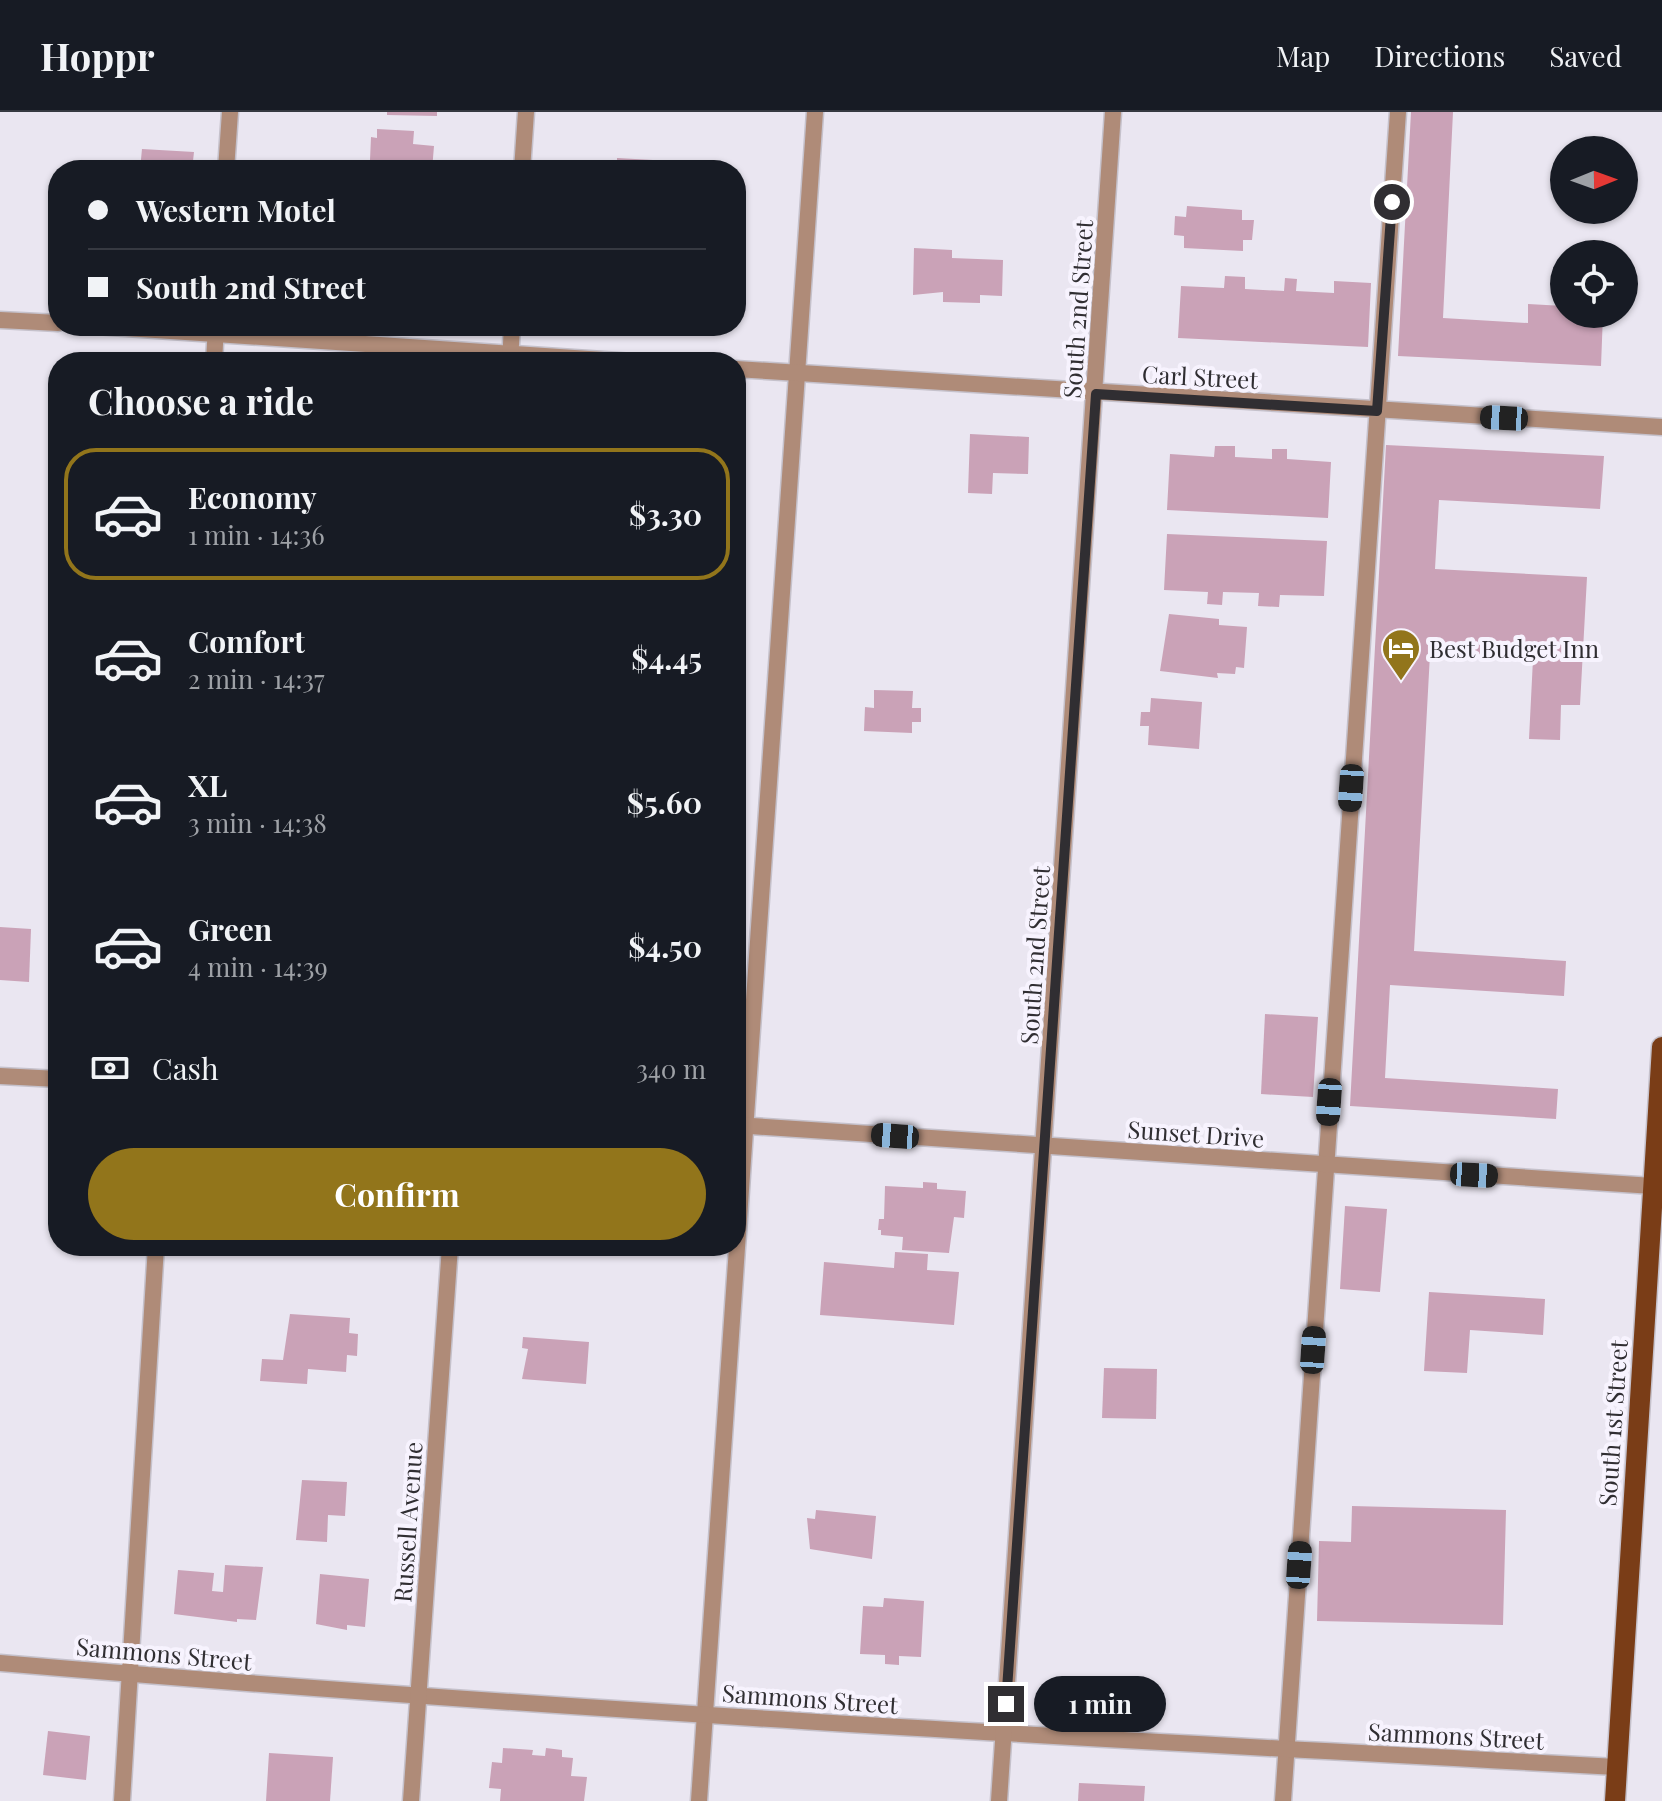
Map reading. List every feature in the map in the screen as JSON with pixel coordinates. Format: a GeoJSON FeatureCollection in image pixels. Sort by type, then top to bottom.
{"type":"FeatureCollection","features":[{"type":"Feature","properties":{"kind":"main road","name":"South 1st Street"},"geometry":{"type":"LineString","coordinates":[[1615,1801],[1662,1047]]}},
{"type":"Feature","properties":{"kind":"street"},"geometry":{"type":"LineString","coordinates":[[227,160],[230,112]]}},
{"type":"Feature","properties":{"kind":"street"},"geometry":{"type":"LineString","coordinates":[[523,160],[526,112]]}},
{"type":"Feature","properties":{"kind":"street"},"geometry":{"type":"LineString","coordinates":[[746,1055],[815,112]]}},
{"type":"Feature","properties":{"kind":"street","name":"South 2nd Street"},"geometry":{"type":"LineString","coordinates":[[999,1801],[1113,112]]}},
{"type":"Feature","properties":{"kind":"street"},"geometry":{"type":"LineString","coordinates":[[1283,1801],[1398,112]]}},
{"type":"Feature","properties":{"kind":"street"},"geometry":{"type":"LineString","coordinates":[[0,320],[48,322]]}},
{"type":"Feature","properties":{"kind":"street"},"geometry":{"type":"LineString","coordinates":[[279,336],[447,352]]}},
{"type":"Feature","properties":{"kind":"street","name":"Carl Street"},"geometry":{"type":"LineString","coordinates":[[746,370],[1096,394],[1662,427]]}},
{"type":"Feature","properties":{"kind":"street"},"geometry":{"type":"LineString","coordinates":[[0,1076],[48,1078]]}},
{"type":"Feature","properties":{"kind":"street","name":"Sunset Drive"},"geometry":{"type":"LineString","coordinates":[[746,1125],[1653,1186]]}},
{"type":"Feature","properties":{"kind":"street"},"geometry":{"type":"LineString","coordinates":[[122,1801],[155,1256]]}},
{"type":"Feature","properties":{"kind":"street","name":"Russell Avenue"},"geometry":{"type":"LineString","coordinates":[[411,1801],[449,1256]]}},
{"type":"Feature","properties":{"kind":"street"},"geometry":{"type":"LineString","coordinates":[[699,1801],[733,1256]]}},
{"type":"Feature","properties":{"kind":"street","name":"Sammons Street"},"geometry":{"type":"LineString","coordinates":[[0,1663],[418,1697],[704,1716],[1617,1767]]}},
{"type":"Feature","properties":{"kind":"building"},"geometry":{"type":"Polygon","coordinates":[[[387,112],[437,112],[437,116],[387,115],[387,112]]]}},
{"type":"Feature","properties":{"kind":"building"},"geometry":{"type":"Polygon","coordinates":[[[1411,112],[1453,112],[1443,318],[1528,323],[1528,304],[1550,305],[1550,328],[1602,328],[1601,366],[1398,356],[1411,112]]]}},
{"type":"Feature","properties":{"kind":"building"},"geometry":{"type":"Polygon","coordinates":[[[377,129],[414,131],[413,144],[434,146],[433,160],[370,160],[371,137],[377,138],[377,129]]]}},
{"type":"Feature","properties":{"kind":"building"},"geometry":{"type":"Polygon","coordinates":[[[142,149],[194,152],[193,160],[141,160],[142,149]]]}},
{"type":"Feature","properties":{"kind":"building"},"geometry":{"type":"Polygon","coordinates":[[[1187,206],[1242,210],[1242,220],[1254,220],[1252,240],[1243,240],[1243,251],[1184,248],[1184,236],[1174,235],[1175,216],[1186,217],[1187,206]]]}},
{"type":"Feature","properties":{"kind":"building"},"geometry":{"type":"Polygon","coordinates":[[[914,248],[952,250],[952,258],[1003,260],[1002,296],[980,295],[980,303],[943,302],[943,292],[913,295],[914,248]]]}},
{"type":"Feature","properties":{"kind":"building"},"geometry":{"type":"Polygon","coordinates":[[[1225,276],[1245,277],[1245,289],[1284,291],[1285,278],[1297,279],[1296,291],[1334,293],[1334,281],[1371,283],[1368,347],[1178,338],[1181,286],[1224,288],[1225,276]]]}},
{"type":"Feature","properties":{"kind":"building"},"geometry":{"type":"Polygon","coordinates":[[[970,434],[1029,437],[1028,474],[993,473],[992,494],[968,493],[970,434]]]}},
{"type":"Feature","properties":{"kind":"building","name":"Best Budget Inn"},"geometry":{"type":"Polygon","coordinates":[[[1386,445],[1604,456],[1600,509],[1439,500],[1435,569],[1587,577],[1580,705],[1561,705],[1560,740],[1529,739],[1533,659],[1430,654],[1414,951],[1566,961],[1564,996],[1390,985],[1385,1078],[1558,1089],[1556,1119],[1350,1106],[1386,445]]]}},
{"type":"Feature","properties":{"kind":"building"},"geometry":{"type":"Polygon","coordinates":[[[1215,446],[1235,446],[1235,457],[1272,459],[1272,449],[1287,449],[1287,459],[1331,462],[1328,518],[1167,510],[1170,454],[1214,457],[1215,446]]]}},
{"type":"Feature","properties":{"kind":"building"},"geometry":{"type":"Polygon","coordinates":[[[1167,534],[1327,541],[1324,596],[1280,595],[1279,607],[1258,606],[1259,593],[1223,592],[1222,605],[1207,604],[1208,592],[1164,590],[1167,534]]]}},
{"type":"Feature","properties":{"kind":"building"},"geometry":{"type":"Polygon","coordinates":[[[1169,614],[1219,619],[1219,625],[1247,627],[1244,668],[1236,667],[1235,674],[1217,673],[1218,678],[1160,671],[1169,614]]]}},
{"type":"Feature","properties":{"kind":"building"},"geometry":{"type":"Polygon","coordinates":[[[874,690],[913,691],[912,708],[921,708],[921,722],[912,722],[912,733],[864,731],[865,707],[874,708],[874,690]]]}},
{"type":"Feature","properties":{"kind":"building"},"geometry":{"type":"Polygon","coordinates":[[[1151,698],[1202,702],[1199,749],[1148,745],[1149,726],[1140,726],[1141,712],[1150,712],[1151,698]]]}},
{"type":"Feature","properties":{"kind":"building"},"geometry":{"type":"Polygon","coordinates":[[[0,927],[31,929],[29,982],[0,980],[0,927]]]}},
{"type":"Feature","properties":{"kind":"building"},"geometry":{"type":"Polygon","coordinates":[[[1265,1014],[1318,1017],[1313,1097],[1261,1094],[1265,1014]]]}},
{"type":"Feature","properties":{"kind":"building"},"geometry":{"type":"Polygon","coordinates":[[[923,1182],[937,1183],[937,1189],[966,1191],[964,1218],[954,1217],[949,1253],[902,1250],[903,1237],[881,1235],[881,1230],[878,1230],[879,1219],[884,1219],[885,1186],[923,1188],[923,1182]]]}},
{"type":"Feature","properties":{"kind":"building"},"geometry":{"type":"Polygon","coordinates":[[[1345,1206],[1387,1209],[1380,1292],[1340,1289],[1345,1206]]]}},
{"type":"Feature","properties":{"kind":"building"},"geometry":{"type":"Polygon","coordinates":[[[895,1252],[928,1254],[927,1270],[959,1272],[954,1325],[820,1315],[824,1262],[894,1268],[895,1252]]]}},
{"type":"Feature","properties":{"kind":"building"},"geometry":{"type":"Polygon","coordinates":[[[1429,1292],[1545,1299],[1543,1335],[1470,1330],[1467,1373],[1424,1371],[1429,1292]]]}},
{"type":"Feature","properties":{"kind":"building"},"geometry":{"type":"Polygon","coordinates":[[[290,1314],[350,1318],[349,1333],[358,1334],[357,1356],[347,1355],[346,1372],[308,1369],[307,1384],[260,1381],[262,1359],[283,1360],[290,1314]]]}},
{"type":"Feature","properties":{"kind":"building"},"geometry":{"type":"Polygon","coordinates":[[[523,1337],[589,1342],[586,1384],[522,1379],[528,1349],[522,1348],[523,1337]]]}},
{"type":"Feature","properties":{"kind":"building"},"geometry":{"type":"Polygon","coordinates":[[[1104,1368],[1157,1369],[1156,1419],[1102,1418],[1104,1368]]]}},
{"type":"Feature","properties":{"kind":"building"},"geometry":{"type":"Polygon","coordinates":[[[302,1480],[347,1482],[345,1516],[328,1515],[327,1542],[296,1540],[302,1480]]]}},
{"type":"Feature","properties":{"kind":"building"},"geometry":{"type":"Polygon","coordinates":[[[1352,1506],[1506,1510],[1503,1625],[1317,1621],[1319,1541],[1351,1542],[1352,1506]]]}},
{"type":"Feature","properties":{"kind":"building"},"geometry":{"type":"Polygon","coordinates":[[[816,1510],[876,1516],[872,1559],[810,1549],[807,1518],[815,1519],[816,1510]]]}},
{"type":"Feature","properties":{"kind":"building"},"geometry":{"type":"Polygon","coordinates":[[[225,1565],[263,1567],[256,1620],[237,1619],[237,1622],[174,1614],[178,1570],[214,1573],[212,1591],[223,1592],[225,1565]]]}},
{"type":"Feature","properties":{"kind":"building"},"geometry":{"type":"Polygon","coordinates":[[[320,1574],[369,1579],[365,1627],[347,1625],[347,1630],[316,1624],[320,1574]]]}},
{"type":"Feature","properties":{"kind":"building"},"geometry":{"type":"Polygon","coordinates":[[[884,1598],[924,1601],[921,1657],[899,1656],[899,1665],[885,1664],[885,1655],[860,1654],[863,1606],[883,1607],[884,1598]]]}},
{"type":"Feature","properties":{"kind":"building"},"geometry":{"type":"Polygon","coordinates":[[[48,1731],[90,1736],[86,1780],[43,1775],[48,1731]]]}},
{"type":"Feature","properties":{"kind":"building"},"geometry":{"type":"Polygon","coordinates":[[[503,1748],[533,1750],[532,1755],[545,1756],[546,1748],[562,1750],[562,1757],[573,1758],[571,1776],[587,1777],[584,1801],[500,1801],[501,1789],[489,1788],[492,1762],[502,1763],[503,1748]]]}},
{"type":"Feature","properties":{"kind":"building"},"geometry":{"type":"Polygon","coordinates":[[[269,1753],[333,1757],[330,1801],[266,1801],[269,1753]]]}},
{"type":"Feature","properties":{"kind":"building"},"geometry":{"type":"Polygon","coordinates":[[[1079,1783],[1145,1786],[1144,1801],[1078,1801],[1079,1783]]]}},
{"type":"Feature","properties":{"kind":"place","name":"Best Budget Inn"},"geometry":{"type":"Point","coordinates":[1401,682]}},
{"type":"Feature","properties":{"kind":"route"},"geometry":{"type":"LineString","coordinates":[[1006,1704],[1096,394],[1377,411],[1392,202]]}}]}
